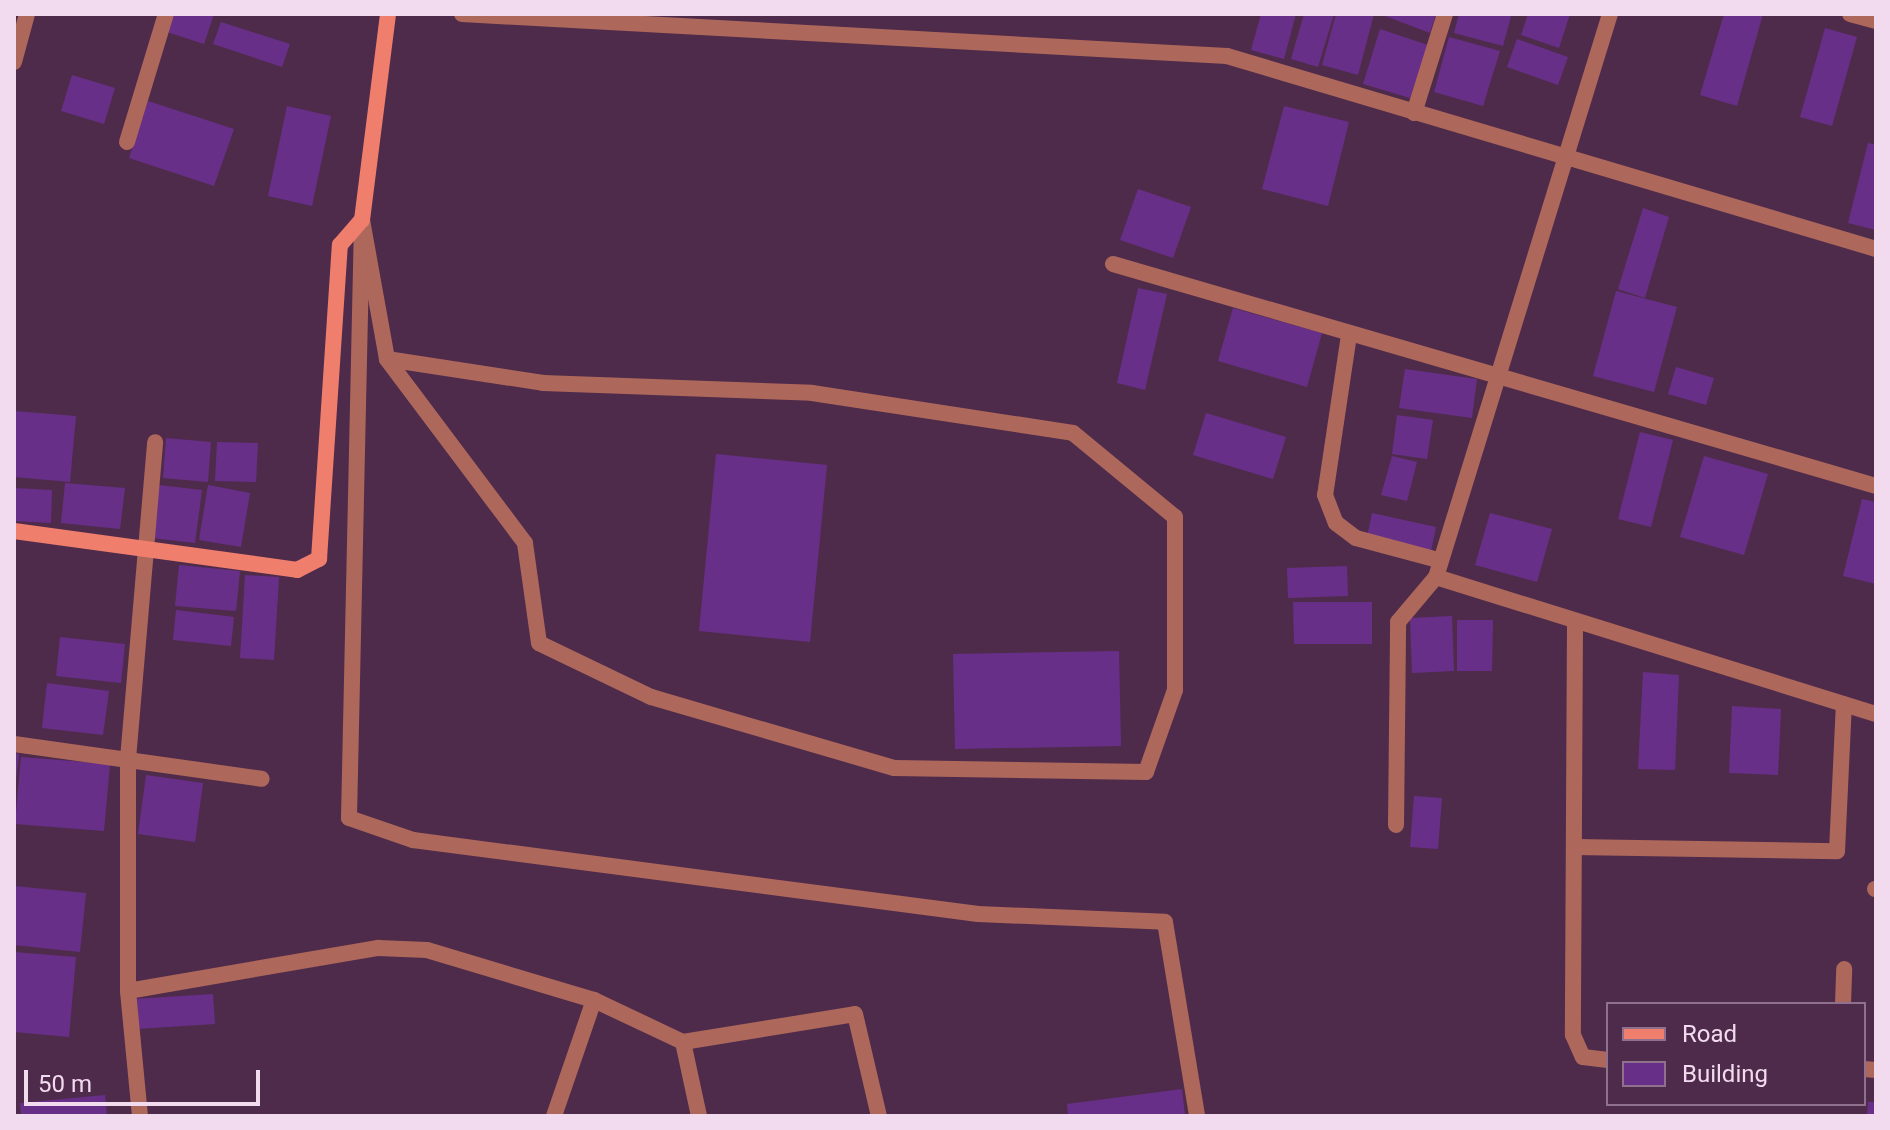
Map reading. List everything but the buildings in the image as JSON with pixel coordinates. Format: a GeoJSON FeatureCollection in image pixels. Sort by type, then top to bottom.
{"type":"FeatureCollection","features":[{"type":"Feature","properties":{"kind":"street"},"geometry":{"type":"LineString","coordinates":[[14,62],[27,14]]}},
{"type":"Feature","properties":{"kind":"street"},"geometry":{"type":"LineString","coordinates":[[127,142],[166,14]]}},
{"type":"Feature","properties":{"kind":"street"},"geometry":{"type":"LineString","coordinates":[[388,14],[362,220],[349,818],[413,840],[978,914],[1165,922],[1197,1116]]}},
{"type":"Feature","properties":{"kind":"street"},"geometry":{"type":"LineString","coordinates":[[462,14],[1227,56],[1876,249]]}},
{"type":"Feature","properties":{"kind":"street"},"geometry":{"type":"LineString","coordinates":[[1414,113],[1445,14]]}},
{"type":"Feature","properties":{"kind":"street"},"geometry":{"type":"LineString","coordinates":[[1396,825],[1398,622],[1437,568],[1610,14]]}},
{"type":"Feature","properties":{"kind":"street"},"geometry":{"type":"LineString","coordinates":[[1850,14],[1876,21]]}},
{"type":"Feature","properties":{"kind":"street"},"geometry":{"type":"LineString","coordinates":[[362,220],[387,359],[525,543],[539,643],[651,697],[894,768],[1146,772],[1175,690],[1175,517],[1073,433],[812,393],[543,383],[387,359]]}},
{"type":"Feature","properties":{"kind":"street"},"geometry":{"type":"LineString","coordinates":[[14,531],[146,546],[297,570],[319,559],[340,245],[362,220]]}},
{"type":"Feature","properties":{"kind":"street"},"geometry":{"type":"LineString","coordinates":[[1113,264],[1497,379],[1876,486]]}},
{"type":"Feature","properties":{"kind":"street"},"geometry":{"type":"LineString","coordinates":[[1349,335],[1325,495],[1336,523],[1356,538],[1575,622],[1876,714]]}},
{"type":"Feature","properties":{"kind":"street"},"geometry":{"type":"LineString","coordinates":[[140,1116],[128,991],[128,759],[155,442]]}},
{"type":"Feature","properties":{"kind":"street"},"geometry":{"type":"LineString","coordinates":[[1575,622],[1575,1050],[1606,1059]]}},
{"type":"Feature","properties":{"kind":"street"},"geometry":{"type":"LineString","coordinates":[[1574,847],[1837,851],[1844,704]]}},
{"type":"Feature","properties":{"kind":"street"},"geometry":{"type":"LineString","coordinates":[[14,744],[262,779]]}},
{"type":"Feature","properties":{"kind":"street"},"geometry":{"type":"LineString","coordinates":[[128,991],[378,948],[427,950],[594,1000],[683,1042],[855,1014],[879,1116]]}},
{"type":"Feature","properties":{"kind":"street"},"geometry":{"type":"LineString","coordinates":[[1843,1002],[1844,969]]}},
{"type":"Feature","properties":{"kind":"street"},"geometry":{"type":"LineString","coordinates":[[554,1116],[594,1000]]}},
{"type":"Feature","properties":{"kind":"street"},"geometry":{"type":"LineString","coordinates":[[683,1042],[699,1116]]}}]}
